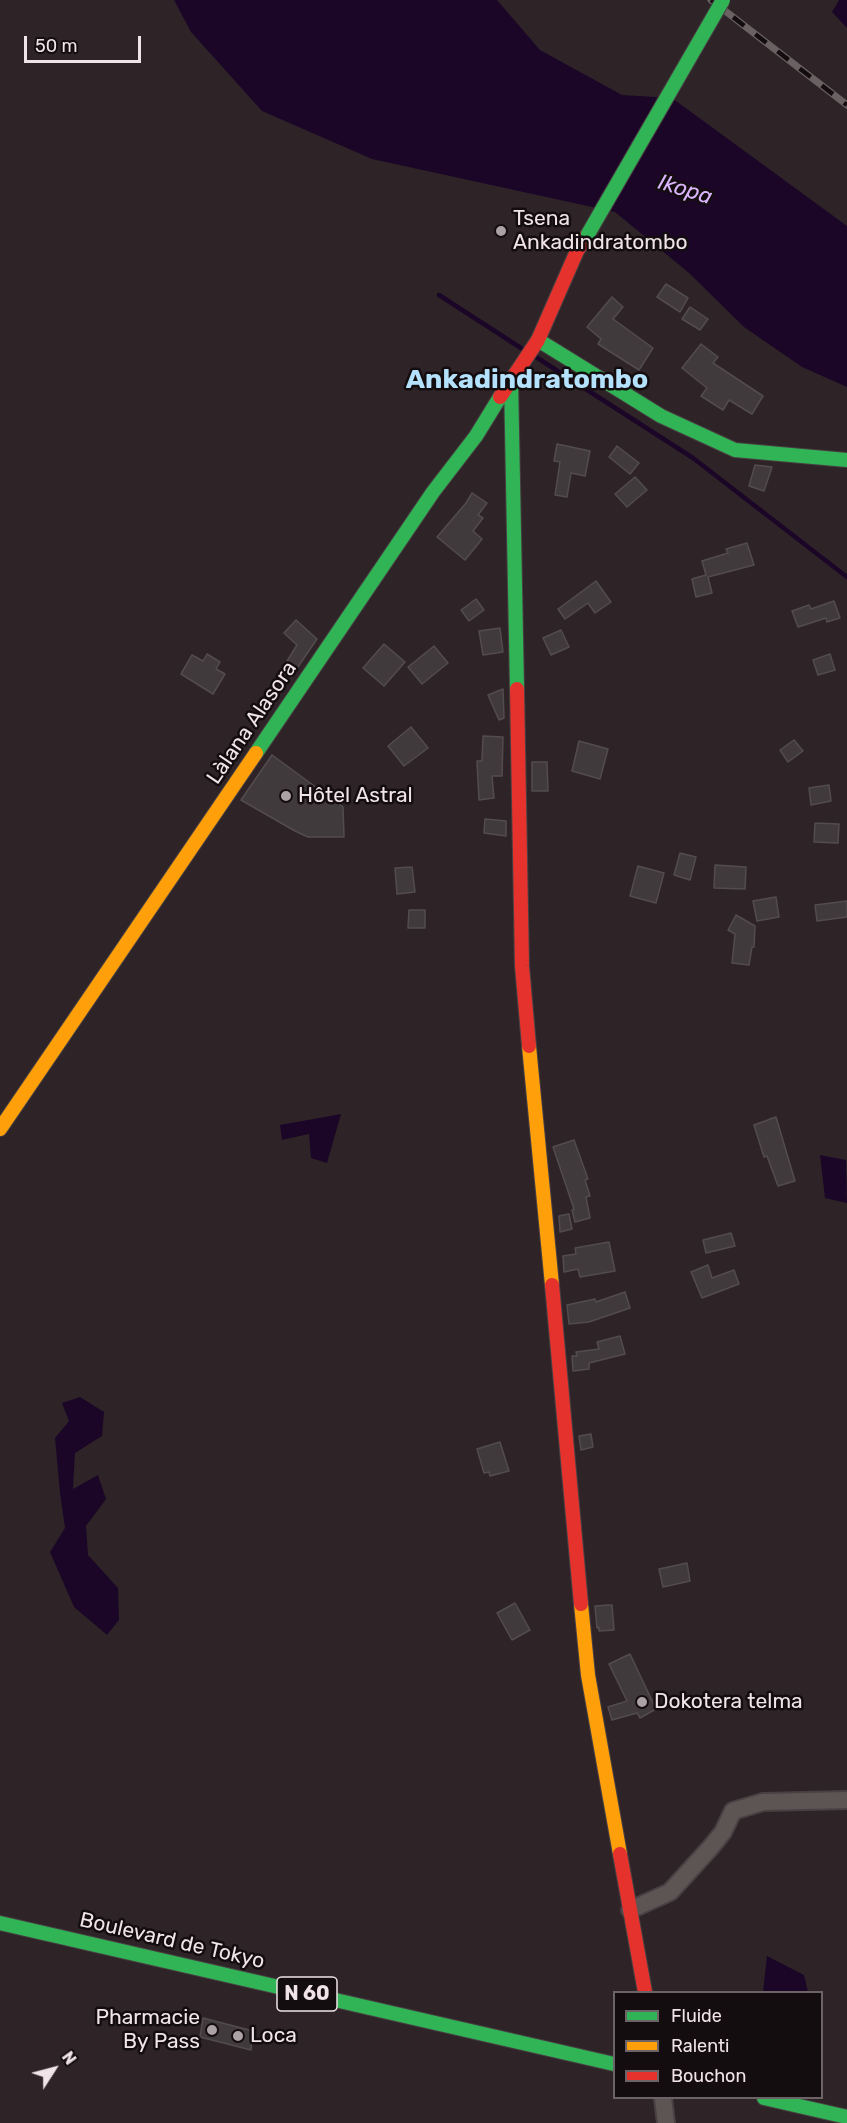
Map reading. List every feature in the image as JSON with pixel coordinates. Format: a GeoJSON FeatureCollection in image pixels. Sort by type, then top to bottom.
{"type":"FeatureCollection","features":[{"type":"Feature","properties":{"kind":"street","name":"Làlana Alasora"},"geometry":{"type":"LineString","coordinates":[[0,1129],[433,492],[476,436],[538,340],[578,251],[723,0]]}},
{"type":"Feature","properties":{"kind":"street"},"geometry":{"type":"LineString","coordinates":[[538,340],[662,416],[735,450],[847,460]]}},
{"type":"Feature","properties":{"kind":"street"},"geometry":{"type":"LineString","coordinates":[[511,380],[522,966],[588,1675],[645,1991]]}},
{"type":"Feature","properties":{"kind":"street"},"geometry":{"type":"LineString","coordinates":[[630,1910],[670,1892],[723,1832],[733,1811],[764,1802],[847,1800]]}},
{"type":"Feature","properties":{"kind":"street","name":"Boulevard de Tokyo"},"geometry":{"type":"LineString","coordinates":[[0,1923],[613,2064]]}},
{"type":"Feature","properties":{"kind":"street"},"geometry":{"type":"LineString","coordinates":[[663,2099],[666,2123]]}},
{"type":"Feature","properties":{"kind":"street"},"geometry":{"type":"LineString","coordinates":[[772,2099],[847,2117]]}},
{"type":"Feature","properties":{"kind":"water","name":"Ikopa"},"geometry":{"type":"Polygon","coordinates":[[[174,0],[497,0],[540,50],[622,95],[672,98],[847,226],[847,387],[802,367],[744,327],[689,273],[615,212],[372,159],[262,111],[191,32],[174,0]]]}},
{"type":"Feature","properties":{"kind":"water"},"geometry":{"type":"Polygon","coordinates":[[[839,0],[847,0],[847,28],[832,12],[839,0]]]}},
{"type":"Feature","properties":{"kind":"water"},"geometry":{"type":"Polygon","coordinates":[[[341,1114],[327,1163],[311,1158],[309,1134],[282,1140],[280,1125],[341,1114]]]}},
{"type":"Feature","properties":{"kind":"water"},"geometry":{"type":"Polygon","coordinates":[[[820,1155],[846,1160],[847,1203],[825,1198],[820,1155]]]}},
{"type":"Feature","properties":{"kind":"water"},"geometry":{"type":"Polygon","coordinates":[[[80,1397],[104,1412],[102,1436],[75,1453],[73,1489],[98,1475],[106,1499],[86,1526],[88,1555],[118,1588],[119,1620],[107,1635],[74,1607],[50,1552],[65,1528],[55,1438],[69,1421],[62,1403],[80,1397]]]}},
{"type":"Feature","properties":{"kind":"water"},"geometry":{"type":"Polygon","coordinates":[[[767,1956],[804,1975],[808,1991],[763,1991],[767,1956]]]}},
{"type":"Feature","properties":{"kind":"building"},"geometry":{"type":"Polygon","coordinates":[[[666,284],[688,298],[680,312],[657,297],[666,284]]]}},
{"type":"Feature","properties":{"kind":"building"},"geometry":{"type":"Polygon","coordinates":[[[612,297],[623,307],[613,319],[653,348],[639,370],[598,344],[601,339],[587,327],[612,297]]]}},
{"type":"Feature","properties":{"kind":"building"},"geometry":{"type":"Polygon","coordinates":[[[690,307],[708,319],[700,330],[682,319],[690,307]]]}},
{"type":"Feature","properties":{"kind":"building"},"geometry":{"type":"Polygon","coordinates":[[[701,344],[718,357],[713,363],[763,396],[752,414],[729,400],[723,410],[701,396],[707,388],[682,368],[701,344]]]}},
{"type":"Feature","properties":{"kind":"building"},"geometry":{"type":"Polygon","coordinates":[[[557,444],[590,451],[585,476],[571,473],[567,497],[555,495],[560,462],[554,461],[557,444]]]}},
{"type":"Feature","properties":{"kind":"building"},"geometry":{"type":"Polygon","coordinates":[[[617,446],[639,463],[630,474],[609,457],[617,446]]]}},
{"type":"Feature","properties":{"kind":"building"},"geometry":{"type":"Polygon","coordinates":[[[755,465],[772,467],[764,491],[749,486],[755,465]]]}},
{"type":"Feature","properties":{"kind":"building"},"geometry":{"type":"Polygon","coordinates":[[[635,477],[647,490],[627,507],[615,494],[635,477]]]}},
{"type":"Feature","properties":{"kind":"building"},"geometry":{"type":"Polygon","coordinates":[[[472,493],[487,503],[478,515],[483,518],[473,531],[482,539],[465,560],[437,537],[472,493]]]}},
{"type":"Feature","properties":{"kind":"building"},"geometry":{"type":"Polygon","coordinates":[[[747,543],[754,565],[708,577],[712,593],[696,597],[692,579],[706,575],[702,561],[728,553],[726,549],[747,543]]]}},
{"type":"Feature","properties":{"kind":"building"},"geometry":{"type":"Polygon","coordinates":[[[596,581],[611,602],[595,613],[588,603],[565,619],[558,609],[596,581]]]}},
{"type":"Feature","properties":{"kind":"building"},"geometry":{"type":"Polygon","coordinates":[[[476,599],[484,610],[469,621],[461,610],[476,599]]]}},
{"type":"Feature","properties":{"kind":"building"},"geometry":{"type":"Polygon","coordinates":[[[834,601],[840,618],[827,622],[826,618],[798,627],[792,611],[809,605],[811,609],[834,601]]]}},
{"type":"Feature","properties":{"kind":"building"},"geometry":{"type":"Polygon","coordinates":[[[296,620],[317,639],[291,677],[281,671],[297,645],[284,633],[296,620]]]}},
{"type":"Feature","properties":{"kind":"building"},"geometry":{"type":"Polygon","coordinates":[[[500,628],[503,652],[483,655],[479,631],[500,628]]]}},
{"type":"Feature","properties":{"kind":"building"},"geometry":{"type":"Polygon","coordinates":[[[561,630],[569,647],[551,655],[543,638],[561,630]]]}},
{"type":"Feature","properties":{"kind":"building"},"geometry":{"type":"Polygon","coordinates":[[[384,644],[405,662],[384,686],[363,668],[384,644]]]}},
{"type":"Feature","properties":{"kind":"building"},"geometry":{"type":"Polygon","coordinates":[[[434,646],[448,663],[422,684],[408,667],[434,646]]]}},
{"type":"Feature","properties":{"kind":"building"},"geometry":{"type":"Polygon","coordinates":[[[207,654],[220,662],[216,669],[225,674],[213,694],[181,674],[192,655],[203,661],[207,654]]]}},
{"type":"Feature","properties":{"kind":"building"},"geometry":{"type":"Polygon","coordinates":[[[830,654],[835,670],[818,675],[813,660],[830,654]]]}},
{"type":"Feature","properties":{"kind":"building"},"geometry":{"type":"Polygon","coordinates":[[[503,689],[504,718],[499,720],[488,695],[503,689]]]}},
{"type":"Feature","properties":{"kind":"building"},"geometry":{"type":"Polygon","coordinates":[[[411,727],[428,748],[404,766],[388,746],[411,727]]]}},
{"type":"Feature","properties":{"kind":"building"},"geometry":{"type":"Polygon","coordinates":[[[483,736],[503,737],[502,776],[492,776],[494,798],[479,800],[477,761],[482,761],[483,736]]]}},
{"type":"Feature","properties":{"kind":"building"},"geometry":{"type":"Polygon","coordinates":[[[794,740],[803,751],[788,762],[780,750],[794,740]]]}},
{"type":"Feature","properties":{"kind":"building"},"geometry":{"type":"Polygon","coordinates":[[[579,741],[608,749],[600,779],[572,771],[579,741]]]}},
{"type":"Feature","properties":{"kind":"building","name":"Hôtel Astral"},"geometry":{"type":"Polygon","coordinates":[[[272,755],[343,807],[344,837],[308,837],[241,800],[272,755]]]}},
{"type":"Feature","properties":{"kind":"building"},"geometry":{"type":"Polygon","coordinates":[[[532,762],[547,762],[548,791],[532,791],[532,762]]]}},
{"type":"Feature","properties":{"kind":"building"},"geometry":{"type":"Polygon","coordinates":[[[829,785],[831,801],[811,805],[809,788],[829,785]]]}},
{"type":"Feature","properties":{"kind":"building"},"geometry":{"type":"Polygon","coordinates":[[[485,819],[506,821],[506,836],[484,833],[485,819]]]}},
{"type":"Feature","properties":{"kind":"building"},"geometry":{"type":"Polygon","coordinates":[[[815,823],[839,824],[838,843],[814,842],[815,823]]]}},
{"type":"Feature","properties":{"kind":"building"},"geometry":{"type":"Polygon","coordinates":[[[680,853],[696,857],[690,880],[674,875],[680,853]]]}},
{"type":"Feature","properties":{"kind":"building"},"geometry":{"type":"Polygon","coordinates":[[[715,865],[746,867],[745,889],[714,888],[715,865]]]}},
{"type":"Feature","properties":{"kind":"building"},"geometry":{"type":"Polygon","coordinates":[[[638,866],[664,873],[656,903],[630,896],[638,866]]]}},
{"type":"Feature","properties":{"kind":"building"},"geometry":{"type":"Polygon","coordinates":[[[412,867],[415,892],[397,894],[395,868],[412,867]]]}},
{"type":"Feature","properties":{"kind":"building"},"geometry":{"type":"Polygon","coordinates":[[[776,897],[779,917],[757,921],[753,901],[776,897]]]}},
{"type":"Feature","properties":{"kind":"building"},"geometry":{"type":"Polygon","coordinates":[[[847,901],[847,917],[817,921],[815,905],[847,901]]]}},
{"type":"Feature","properties":{"kind":"building"},"geometry":{"type":"Polygon","coordinates":[[[409,910],[425,910],[425,928],[408,928],[409,910]]]}},
{"type":"Feature","properties":{"kind":"building"},"geometry":{"type":"Polygon","coordinates":[[[736,915],[755,926],[754,947],[752,947],[749,965],[732,963],[735,934],[728,930],[736,915]]]}},
{"type":"Feature","properties":{"kind":"building"},"geometry":{"type":"Polygon","coordinates":[[[776,1117],[795,1181],[778,1186],[767,1156],[764,1157],[754,1125],[776,1117]]]}},
{"type":"Feature","properties":{"kind":"building"},"geometry":{"type":"Polygon","coordinates":[[[574,1140],[588,1179],[585,1180],[590,1196],[586,1197],[590,1218],[575,1222],[572,1210],[574,1209],[553,1147],[574,1140]]]}},
{"type":"Feature","properties":{"kind":"building"},"geometry":{"type":"Polygon","coordinates":[[[569,1214],[572,1229],[560,1232],[559,1216],[569,1214]]]}},
{"type":"Feature","properties":{"kind":"building"},"geometry":{"type":"Polygon","coordinates":[[[731,1233],[735,1246],[706,1253],[703,1240],[731,1233]]]}},
{"type":"Feature","properties":{"kind":"building"},"geometry":{"type":"Polygon","coordinates":[[[609,1242],[615,1271],[580,1277],[578,1269],[564,1272],[563,1256],[576,1254],[575,1248],[609,1242]]]}},
{"type":"Feature","properties":{"kind":"building"},"geometry":{"type":"Polygon","coordinates":[[[708,1265],[712,1278],[734,1270],[739,1284],[702,1298],[691,1272],[708,1265]]]}},
{"type":"Feature","properties":{"kind":"building"},"geometry":{"type":"Polygon","coordinates":[[[625,1292],[630,1308],[589,1322],[569,1324],[567,1305],[595,1299],[596,1302],[625,1292]]]}},
{"type":"Feature","properties":{"kind":"building"},"geometry":{"type":"Polygon","coordinates":[[[620,1336],[625,1354],[589,1363],[589,1369],[573,1371],[572,1356],[577,1356],[576,1352],[599,1349],[597,1342],[620,1336]]]}},
{"type":"Feature","properties":{"kind":"building"},"geometry":{"type":"Polygon","coordinates":[[[591,1434],[593,1447],[581,1450],[579,1436],[591,1434]]]}},
{"type":"Feature","properties":{"kind":"building"},"geometry":{"type":"Polygon","coordinates":[[[500,1442],[509,1471],[490,1476],[489,1472],[484,1473],[477,1449],[500,1442]]]}},
{"type":"Feature","properties":{"kind":"building"},"geometry":{"type":"Polygon","coordinates":[[[687,1563],[690,1581],[663,1587],[659,1569],[687,1563]]]}},
{"type":"Feature","properties":{"kind":"building"},"geometry":{"type":"Polygon","coordinates":[[[515,1603],[530,1630],[512,1640],[497,1613],[515,1603]]]}},
{"type":"Feature","properties":{"kind":"building"},"geometry":{"type":"Polygon","coordinates":[[[612,1605],[614,1630],[599,1631],[595,1606],[612,1605]]]}},
{"type":"Feature","properties":{"kind":"building"},"geometry":{"type":"Polygon","coordinates":[[[630,1654],[656,1709],[640,1718],[637,1713],[612,1720],[608,1707],[627,1701],[609,1664],[630,1654]]]}},
{"type":"Feature","properties":{"kind":"building"},"geometry":{"type":"Polygon","coordinates":[[[203,2018],[253,2031],[251,2050],[200,2037],[203,2018]]]}},
{"type":"Feature","properties":{"kind":"waterway"},"geometry":{"type":"LineString","coordinates":[[439,295],[524,350]]}},
{"type":"Feature","properties":{"kind":"waterway"},"geometry":{"type":"LineString","coordinates":[[536,357],[693,458],[847,577]]}},
{"type":"Feature","properties":{"kind":"railway"},"geometry":{"type":"LineString","coordinates":[[711,0],[847,105]]}},
{"type":"Feature","properties":{"kind":"traffic: fast"},"geometry":{"type":"LineString","coordinates":[[588,234],[723,0]]}},
{"type":"Feature","properties":{"kind":"traffic: fast"},"geometry":{"type":"LineString","coordinates":[[538,340],[661,416],[735,450],[847,460]]}},
{"type":"Feature","properties":{"kind":"traffic: fast"},"geometry":{"type":"LineString","coordinates":[[511,379],[517,689]]}},
{"type":"Feature","properties":{"kind":"traffic: fast"},"geometry":{"type":"LineString","coordinates":[[256,753],[433,492],[476,436],[500,397]]}},
{"type":"Feature","properties":{"kind":"traffic: fast"},"geometry":{"type":"LineString","coordinates":[[0,1923],[613,2064]]}},
{"type":"Feature","properties":{"kind":"traffic: fast"},"geometry":{"type":"LineString","coordinates":[[768,2099],[847,2117]]}},
{"type":"Feature","properties":{"kind":"traffic: slow"},"geometry":{"type":"LineString","coordinates":[[0,1129],[256,753]]}},
{"type":"Feature","properties":{"kind":"traffic: slow"},"geometry":{"type":"LineString","coordinates":[[529,1046],[552,1285]]}},
{"type":"Feature","properties":{"kind":"traffic: slow"},"geometry":{"type":"LineString","coordinates":[[581,1604],[588,1675],[620,1854]]}},
{"type":"Feature","properties":{"kind":"traffic: jam"},"geometry":{"type":"LineString","coordinates":[[500,397],[538,340],[577,251],[588,234]]}},
{"type":"Feature","properties":{"kind":"traffic: jam"},"geometry":{"type":"LineString","coordinates":[[517,689],[522,966],[529,1046]]}},
{"type":"Feature","properties":{"kind":"traffic: jam"},"geometry":{"type":"LineString","coordinates":[[552,1285],[581,1604]]}},
{"type":"Feature","properties":{"kind":"traffic: jam"},"geometry":{"type":"LineString","coordinates":[[620,1854],[645,1991]]}},
{"type":"Feature","properties":{"kind":"place","name":"Tsena Ankadindratombo"},"geometry":{"type":"Point","coordinates":[501,231]}},
{"type":"Feature","properties":{"kind":"place","name":"Hôtel Astral"},"geometry":{"type":"Point","coordinates":[286,796]}},
{"type":"Feature","properties":{"kind":"place","name":"Dokotera telma"},"geometry":{"type":"Point","coordinates":[642,1702]}},
{"type":"Feature","properties":{"kind":"place","name":"Pharmacie By Pass"},"geometry":{"type":"Point","coordinates":[212,2030]}},
{"type":"Feature","properties":{"kind":"place","name":"Loca"},"geometry":{"type":"Point","coordinates":[238,2036]}},
{"type":"Feature","properties":{"kind":"district","name":"Ankadindratombo"},"geometry":{"type":"Point","coordinates":[527,380]}}]}
